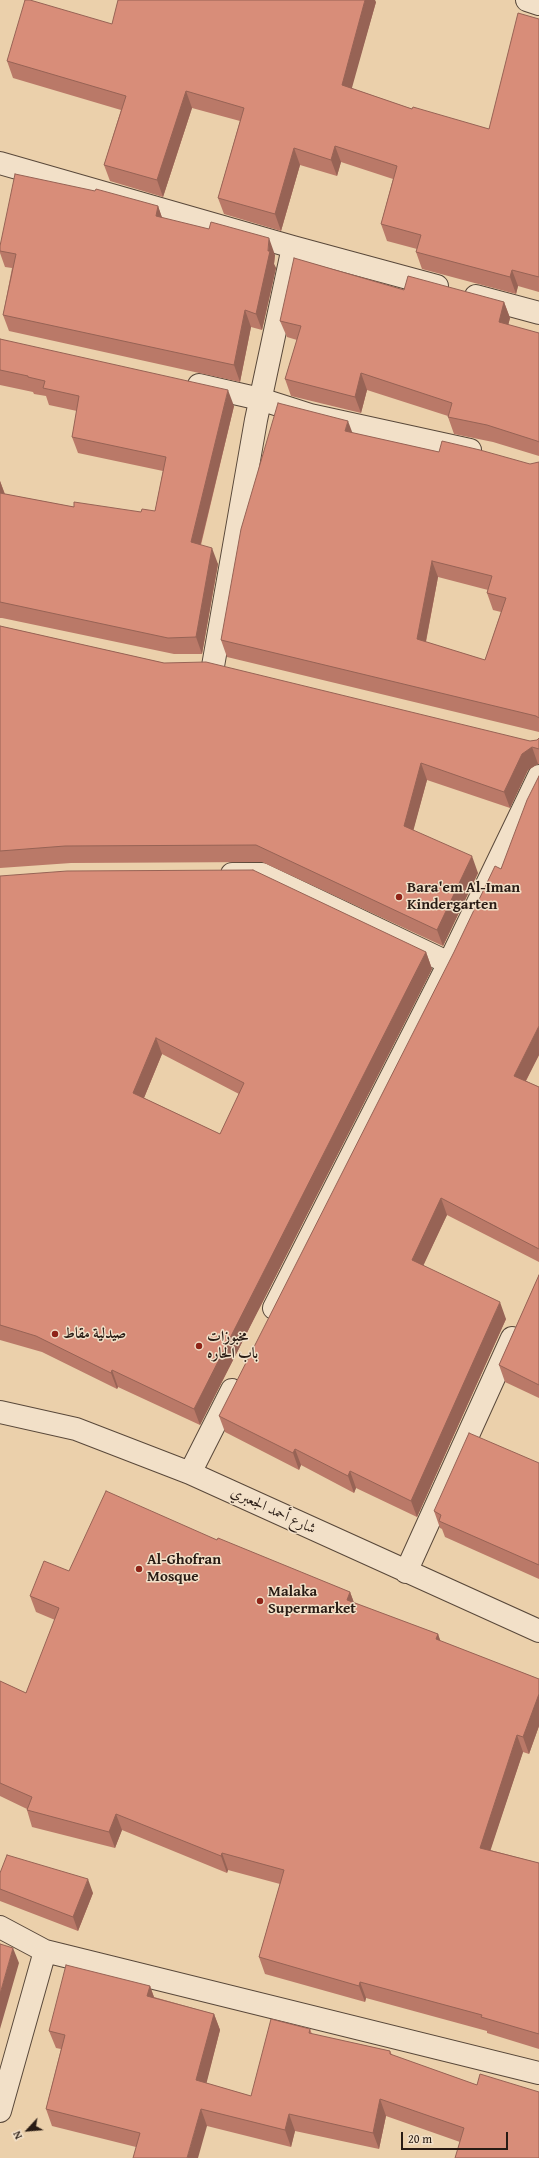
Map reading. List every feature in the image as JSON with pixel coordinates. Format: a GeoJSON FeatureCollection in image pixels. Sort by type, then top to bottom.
{"type":"FeatureCollection","features":[{"type":"Feature","properties":{"kind":"street"},"geometry":{"type":"LineString","coordinates":[[527,0],[539,4]]}},
{"type":"Feature","properties":{"kind":"street"},"geometry":{"type":"LineString","coordinates":[[0,162],[293,247],[539,313]]}},
{"type":"Feature","properties":{"kind":"street"},"geometry":{"type":"LineString","coordinates":[[213,666],[260,399],[293,247]]}},
{"type":"Feature","properties":{"kind":"street"},"geometry":{"type":"LineString","coordinates":[[176,380],[260,399],[310,415],[490,454]]}},
{"type":"Feature","properties":{"kind":"street"},"geometry":{"type":"LineString","coordinates":[[189,666],[213,666],[236,671]]}},
{"type":"Feature","properties":{"kind":"street"},"geometry":{"type":"LineString","coordinates":[[264,1326],[449,963],[539,776]]}},
{"type":"Feature","properties":{"kind":"street"},"geometry":{"type":"LineString","coordinates":[[210,874],[262,874],[449,963]]}},
{"type":"Feature","properties":{"kind":"street"},"geometry":{"type":"LineString","coordinates":[[406,1572],[520,1318]]}},
{"type":"Feature","properties":{"kind":"street"},"geometry":{"type":"LineString","coordinates":[[190,1473],[240,1375]]}},
{"type":"Feature","properties":{"kind":"street","name":"شارع أحمد الجعبري"},"geometry":{"type":"LineString","coordinates":[[0,1412],[76,1430],[190,1473],[539,1631]]}},
{"type":"Feature","properties":{"kind":"street"},"geometry":{"type":"LineString","coordinates":[[0,1927],[45,1951],[539,2073]]}},
{"type":"Feature","properties":{"kind":"street"},"geometry":{"type":"LineString","coordinates":[[0,2111],[45,1951]]}},
{"type":"Feature","properties":{"kind":"building"},"geometry":{"type":"Polygon","coordinates":[[[25,0],[30,0],[112,24],[118,0],[365,0],[342,85],[412,109],[413,107],[489,129],[518,13],[539,19],[539,277],[512,270],[510,277],[416,252],[421,235],[381,224],[397,166],[335,146],[331,160],[294,148],[275,214],[218,198],[244,108],[186,91],[157,180],[104,165],[126,96],[7,61],[25,0]]]}},
{"type":"Feature","properties":{"kind":"building"},"geometry":{"type":"Polygon","coordinates":[[[15,174],[95,191],[96,189],[158,206],[156,216],[209,229],[211,222],[269,238],[268,251],[270,251],[256,314],[245,310],[234,365],[3,315],[16,254],[0,251],[0,246],[15,174]]]}},
{"type":"Feature","properties":{"kind":"building"},"geometry":{"type":"Polygon","coordinates":[[[294,258],[404,290],[408,276],[504,302],[499,322],[539,333],[539,442],[487,425],[448,417],[452,403],[361,373],[355,397],[285,379],[301,326],[280,321],[294,258]]]}},
{"type":"Feature","properties":{"kind":"building"},"geometry":{"type":"Polygon","coordinates":[[[0,339],[228,390],[191,542],[212,548],[196,637],[168,638],[0,602],[0,493],[74,507],[74,502],[141,512],[142,509],[155,511],[166,457],[72,437],[79,396],[43,388],[45,381],[0,370],[0,339]]]}},
{"type":"Feature","properties":{"kind":"building"},"geometry":{"type":"Polygon","coordinates":[[[278,403],[348,421],[345,431],[439,452],[442,441],[530,464],[539,462],[539,718],[536,716],[221,640],[241,529],[278,403]],[[432,561],[417,639],[485,660],[506,598],[487,593],[492,576],[432,561]]]}},
{"type":"Feature","properties":{"kind":"building"},"geometry":{"type":"Polygon","coordinates":[[[0,626],[164,663],[206,662],[530,741],[537,740],[539,738],[539,749],[532,747],[522,754],[504,792],[421,763],[404,826],[472,856],[437,930],[256,845],[65,846],[0,851],[0,626]]]}},
{"type":"Feature","properties":{"kind":"building"},"geometry":{"type":"Polygon","coordinates":[[[539,776],[539,1026],[514,1076],[539,1087],[539,1249],[441,1198],[412,1260],[500,1302],[411,1501],[350,1471],[348,1476],[295,1449],[293,1453],[219,1416],[454,952],[495,866],[501,869],[527,800],[539,776]]]}},
{"type":"Feature","properties":{"kind":"building"},"geometry":{"type":"Polygon","coordinates":[[[253,870],[426,952],[194,1409],[112,1370],[111,1373],[36,1336],[0,1325],[0,876],[67,871],[253,870]],[[156,1038],[133,1093],[220,1134],[244,1083],[156,1038]]]}},
{"type":"Feature","properties":{"kind":"building"},"geometry":{"type":"Polygon","coordinates":[[[539,1275],[539,1385],[499,1365],[539,1275]]]}},
{"type":"Feature","properties":{"kind":"building"},"geometry":{"type":"Polygon","coordinates":[[[469,1433],[539,1463],[539,1565],[439,1521],[441,1515],[434,1511],[469,1433]]]}},
{"type":"Feature","properties":{"kind":"building"},"geometry":{"type":"Polygon","coordinates":[[[106,1491],[217,1540],[218,1538],[350,1592],[347,1600],[438,1634],[436,1639],[539,1679],[539,1694],[523,1737],[517,1735],[480,1848],[539,1863],[539,2034],[481,2017],[482,2015],[360,1982],[359,1986],[259,1957],[284,1870],[222,1853],[221,1856],[116,1814],[109,1832],[27,1810],[32,1797],[0,1783],[0,1681],[26,1693],[59,1608],[30,1596],[44,1561],[69,1571],[106,1491]]]}},
{"type":"Feature","properties":{"kind":"building"},"geometry":{"type":"Polygon","coordinates":[[[7,1855],[88,1879],[73,1917],[0,1889],[0,1873],[7,1855]]]}},
{"type":"Feature","properties":{"kind":"building"},"geometry":{"type":"Polygon","coordinates":[[[0,1944],[13,1948],[0,1994],[0,1944]]]}},
{"type":"Feature","properties":{"kind":"building"},"geometry":{"type":"Polygon","coordinates":[[[66,1965],[150,1986],[147,1996],[214,2014],[196,2080],[251,2096],[271,2019],[310,2029],[309,2033],[390,2051],[390,2054],[477,2085],[480,2074],[539,2092],[539,2158],[455,2158],[464,2128],[380,2099],[373,2133],[289,2114],[285,2130],[201,2109],[187,2158],[133,2158],[140,2133],[46,2109],[65,2035],[49,2031],[66,1965]]]}},
{"type":"Feature","properties":{"kind":"place","name":"Bara'em Al-Iman Kindergarten"},"geometry":{"type":"Point","coordinates":[399,897]}},
{"type":"Feature","properties":{"kind":"place","name":"صيدلية مقاط"},"geometry":{"type":"Point","coordinates":[55,1334]}},
{"type":"Feature","properties":{"kind":"place","name":"مخبوزات باب الحاره"},"geometry":{"type":"Point","coordinates":[199,1346]}},
{"type":"Feature","properties":{"kind":"place","name":"Al-Ghofran Mosque"},"geometry":{"type":"Point","coordinates":[139,1569]}},
{"type":"Feature","properties":{"kind":"place","name":"Malaka Supermarket"},"geometry":{"type":"Point","coordinates":[260,1601]}}]}
